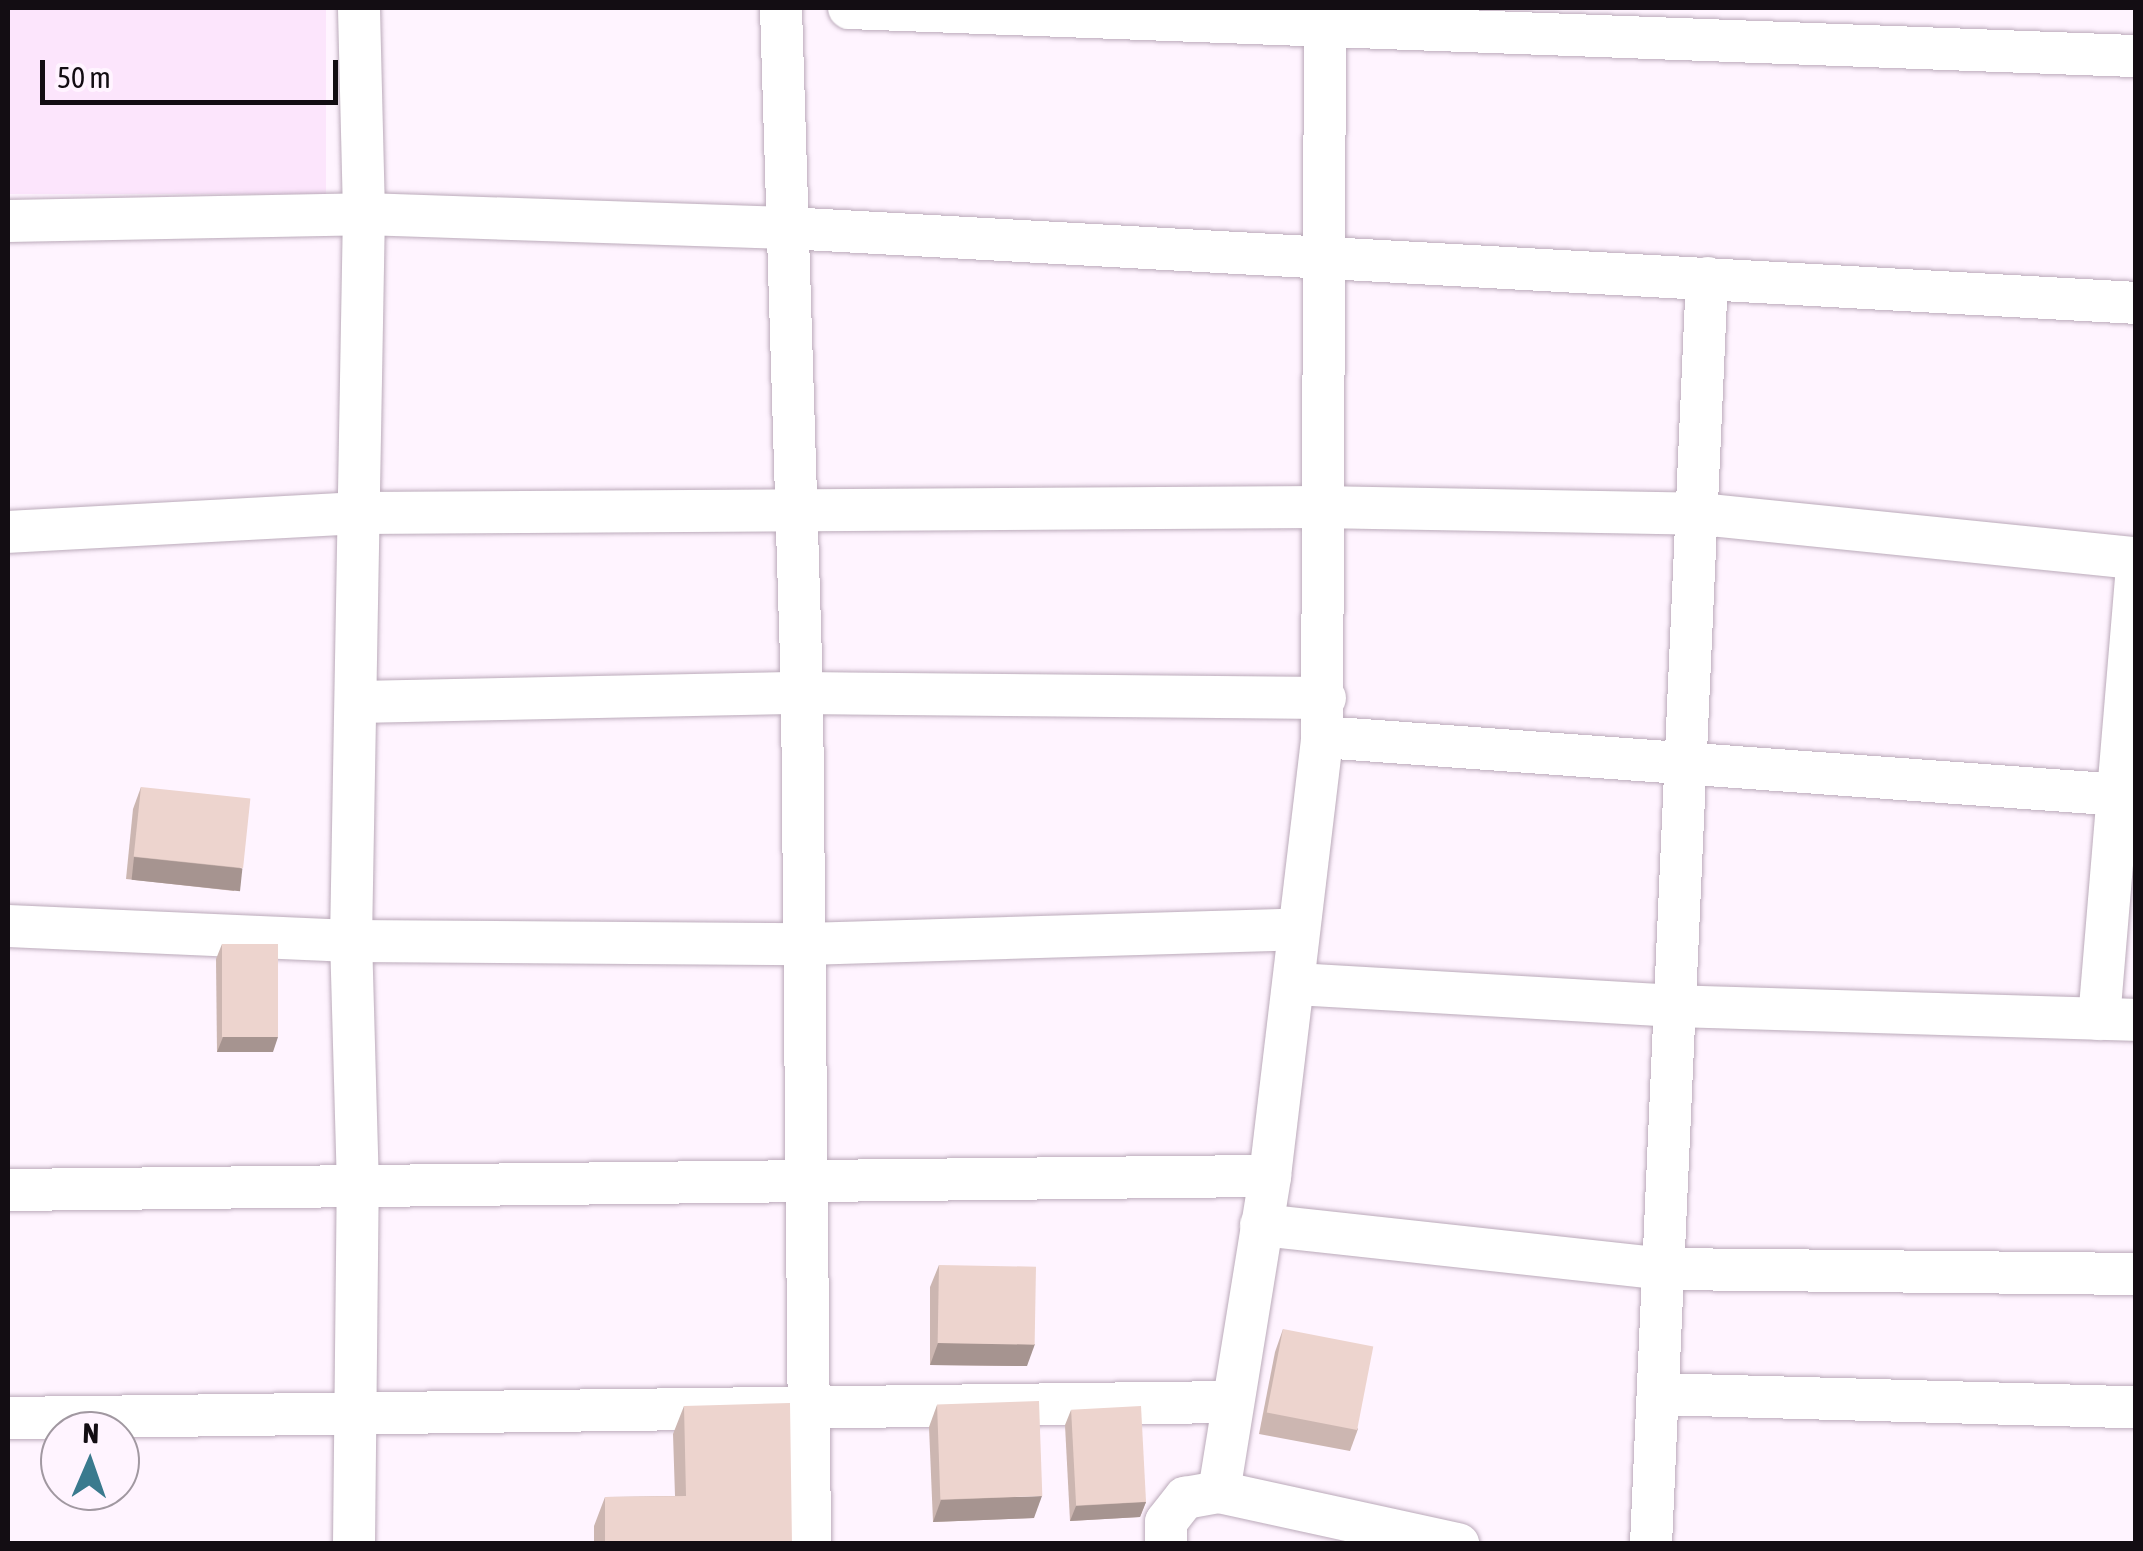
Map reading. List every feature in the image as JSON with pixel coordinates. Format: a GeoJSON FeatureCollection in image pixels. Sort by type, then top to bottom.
{"type":"FeatureCollection","features":[{"type":"Feature","properties":{"kind":"street"},"geometry":{"type":"LineString","coordinates":[[354,1544],[358,1188],[351,941],[364,214],[359,8]]}},
{"type":"Feature","properties":{"kind":"street"},"geometry":{"type":"LineString","coordinates":[[782,8],[802,692],[810,1544]]}},
{"type":"Feature","properties":{"kind":"street"},"geometry":{"type":"LineString","coordinates":[[849,8],[1324,16],[2136,56]]}},
{"type":"Feature","properties":{"kind":"street"},"geometry":{"type":"LineString","coordinates":[[1219,1492],[1270,1176],[1324,718],[1318,507],[1324,16]]}},
{"type":"Feature","properties":{"kind":"street"},"geometry":{"type":"LineString","coordinates":[[8,221],[364,214],[788,228],[1324,254],[2136,304]]}},
{"type":"Feature","properties":{"kind":"street"},"geometry":{"type":"LineString","coordinates":[[1651,1544],[1672,1006],[1700,514],[1707,278]]}},
{"type":"Feature","properties":{"kind":"street"},"geometry":{"type":"LineString","coordinates":[[8,532],[361,513],[1318,507],[1700,514],[2136,558]]}},
{"type":"Feature","properties":{"kind":"street"},"geometry":{"type":"LineString","coordinates":[[1294,984],[1672,1006],[2117,1020],[2136,580]]}},
{"type":"Feature","properties":{"kind":"street"},"geometry":{"type":"LineString","coordinates":[[358,702],[802,692],[1324,718],[1686,764],[2125,796]]}},
{"type":"Feature","properties":{"kind":"street"},"geometry":{"type":"LineString","coordinates":[[8,926],[351,941],[805,944],[1298,929]]}},
{"type":"Feature","properties":{"kind":"street"},"geometry":{"type":"LineString","coordinates":[[8,1190],[1270,1176]]}},
{"type":"Feature","properties":{"kind":"street"},"geometry":{"type":"LineString","coordinates":[[1260,1225],[1664,1270],[2136,1274]]}},
{"type":"Feature","properties":{"kind":"street"},"geometry":{"type":"LineString","coordinates":[[1658,1394],[2136,1407]]}},
{"type":"Feature","properties":{"kind":"street"},"geometry":{"type":"LineString","coordinates":[[8,1418],[1234,1402]]}},
{"type":"Feature","properties":{"kind":"street"},"geometry":{"type":"LineString","coordinates":[[1166,1544],[1166,1522],[1185,1498],[1219,1492],[1458,1544]]}},
{"type":"Feature","properties":{"kind":"shaded area"},"geometry":{"type":"Polygon","coordinates":[[[8,8],[326,8],[326,194],[8,194],[8,8]]]}},
{"type":"Feature","properties":{"kind":"building"},"geometry":{"type":"Polygon","coordinates":[[[141,787],[250,798],[243,868],[134,857],[141,787]]]}},
{"type":"Feature","properties":{"kind":"building"},"geometry":{"type":"Polygon","coordinates":[[[222,944],[278,944],[278,1037],[222,1037],[222,944]]]}},
{"type":"Feature","properties":{"kind":"building"},"geometry":{"type":"Polygon","coordinates":[[[939,1265],[1036,1267],[1035,1345],[938,1343],[939,1265]]]}},
{"type":"Feature","properties":{"kind":"building"},"geometry":{"type":"Polygon","coordinates":[[[1283,1329],[1373,1347],[1357,1430],[1267,1412],[1283,1329]]]}},
{"type":"Feature","properties":{"kind":"building"},"geometry":{"type":"Polygon","coordinates":[[[1039,1401],[1042,1496],[940,1500],[937,1405],[1039,1401]]]}},
{"type":"Feature","properties":{"kind":"building"},"geometry":{"type":"Polygon","coordinates":[[[790,1403],[792,1544],[605,1544],[605,1497],[686,1496],[684,1406],[790,1403]]]}},
{"type":"Feature","properties":{"kind":"building"},"geometry":{"type":"Polygon","coordinates":[[[1141,1406],[1146,1502],[1076,1506],[1071,1410],[1141,1406]]]}}]}
